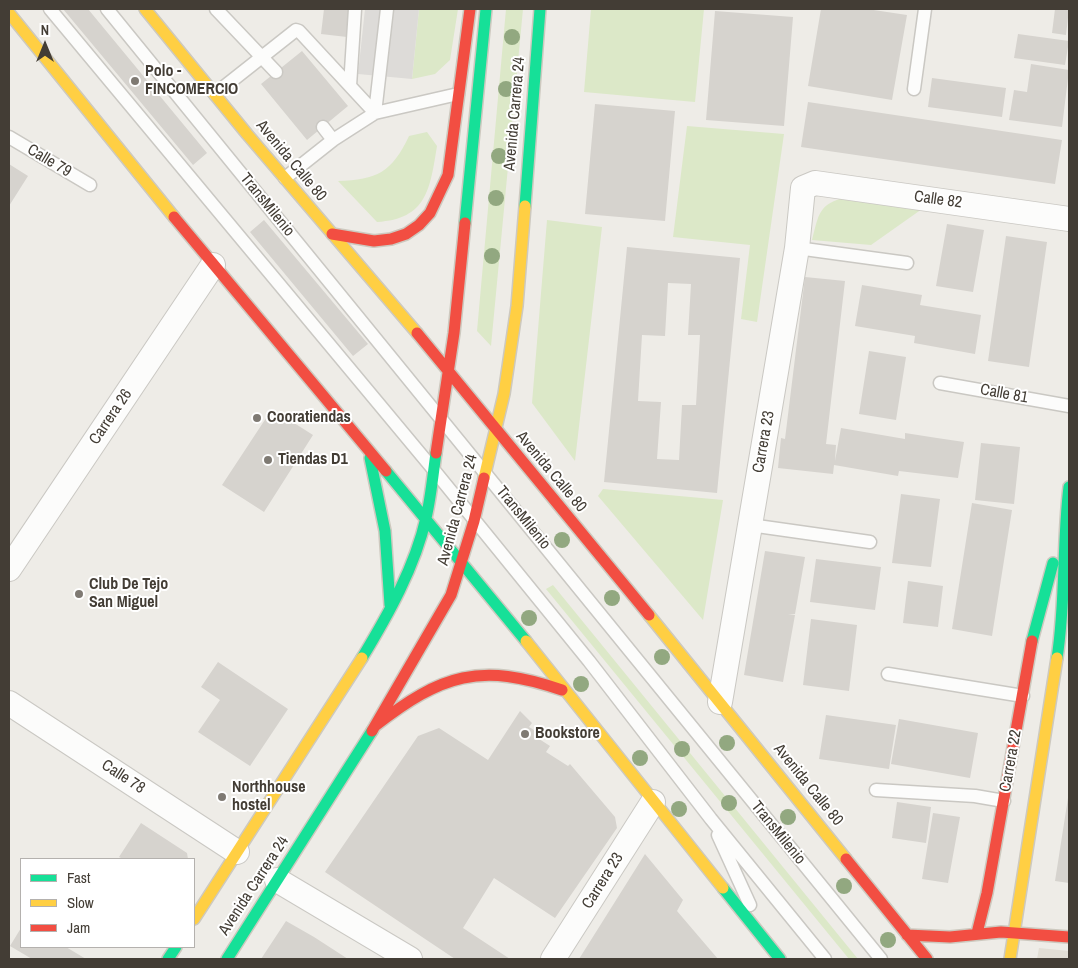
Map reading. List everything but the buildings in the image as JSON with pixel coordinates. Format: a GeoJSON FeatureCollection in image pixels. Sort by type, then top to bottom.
{"type":"FeatureCollection","features":[{"type":"Feature","properties":{"kind":"main road","name":"Avenida Calle 80"},"geometry":{"type":"LineString","coordinates":[[146,9],[285,178],[448,370],[928,959]]}},
{"type":"Feature","properties":{"kind":"main road"},"geometry":{"type":"LineString","coordinates":[[332,234],[360,240],[384,241],[403,236],[429,217],[448,175],[470,9]]}},
{"type":"Feature","properties":{"kind":"main road","name":"Avenida Carrera 24"},"geometry":{"type":"LineString","coordinates":[[195,917],[342,692],[390,605],[418,546],[426,518],[454,333],[486,9]]}},
{"type":"Feature","properties":{"kind":"main road","name":"Avenida Carrera 24"},"geometry":{"type":"LineString","coordinates":[[226,959],[375,726],[437,621],[450,595],[462,563],[474,521],[504,394],[517,306],[540,9]]}},
{"type":"Feature","properties":{"kind":"main road"},"geometry":{"type":"LineString","coordinates":[[9,13],[213,265],[426,518],[562,690],[780,959]]}},
{"type":"Feature","properties":{"kind":"main road"},"geometry":{"type":"LineString","coordinates":[[368,449],[382,502],[387,531],[390,605]]}},
{"type":"Feature","properties":{"kind":"main road","name":"Carrera 22"},"geometry":{"type":"LineString","coordinates":[[1010,959],[1061,634],[1069,487]]}},
{"type":"Feature","properties":{"kind":"main road","name":"Carrera 22"},"geometry":{"type":"LineString","coordinates":[[977,933],[982,921],[1034,632],[1067,521]]}},
{"type":"Feature","properties":{"kind":"main road"},"geometry":{"type":"LineString","coordinates":[[375,726],[421,692],[448,680],[475,674],[508,674],[562,690]]}},
{"type":"Feature","properties":{"kind":"main road"},"geometry":{"type":"LineString","coordinates":[[907,935],[950,937],[977,933],[1014,932],[1069,937]]}},
{"type":"Feature","properties":{"kind":"main road"},"geometry":{"type":"LineString","coordinates":[[168,959],[175,948]]}},
{"type":"Feature","properties":{"kind":"street","name":"Calle 82"},"geometry":{"type":"LineString","coordinates":[[808,184],[815,183],[1069,219]]}},
{"type":"Feature","properties":{"kind":"street","name":"Carrera 23"},"geometry":{"type":"LineString","coordinates":[[720,702],[796,248],[801,195],[803,188],[808,184]]}},
{"type":"Feature","properties":{"kind":"street","name":"Carrera 26"},"geometry":{"type":"LineString","coordinates":[[9,569],[213,265]]}},
{"type":"Feature","properties":{"kind":"street","name":"Calle 78"},"geometry":{"type":"LineString","coordinates":[[9,703],[237,852]]}},
{"type":"Feature","properties":{"kind":"street","name":"Carrera 23"},"geometry":{"type":"LineString","coordinates":[[553,959],[653,802]]}},
{"type":"Feature","properties":{"kind":"street"},"geometry":{"type":"LineString","coordinates":[[277,880],[410,959]]}},
{"type":"Feature","properties":{"kind":"lane"},"geometry":{"type":"LineString","coordinates":[[50,9],[589,661],[711,819],[825,959]]}},
{"type":"Feature","properties":{"kind":"lane","name":"TransMilenio"},"geometry":{"type":"LineString","coordinates":[[107,9],[881,959]]}},
{"type":"Feature","properties":{"kind":"lane"},"geometry":{"type":"LineString","coordinates":[[216,9],[276,72]]}},
{"type":"Feature","properties":{"kind":"lane"},"geometry":{"type":"LineString","coordinates":[[350,86],[355,9]]}},
{"type":"Feature","properties":{"kind":"lane"},"geometry":{"type":"LineString","coordinates":[[374,112],[387,9]]}},
{"type":"Feature","properties":{"kind":"lane"},"geometry":{"type":"LineString","coordinates":[[914,89],[925,9]]}},
{"type":"Feature","properties":{"kind":"lane"},"geometry":{"type":"LineString","coordinates":[[215,94],[292,31],[299,31],[374,112]]}},
{"type":"Feature","properties":{"kind":"lane"},"geometry":{"type":"LineString","coordinates":[[285,178],[333,140],[374,112],[458,94]]}},
{"type":"Feature","properties":{"kind":"lane"},"geometry":{"type":"LineString","coordinates":[[322,128],[333,140]]}},
{"type":"Feature","properties":{"kind":"lane","name":"Calle 79"},"geometry":{"type":"LineString","coordinates":[[9,137],[90,185]]}},
{"type":"Feature","properties":{"kind":"lane"},"geometry":{"type":"LineString","coordinates":[[796,248],[907,263]]}},
{"type":"Feature","properties":{"kind":"lane","name":"Calle 81"},"geometry":{"type":"LineString","coordinates":[[940,383],[1069,406]]}},
{"type":"Feature","properties":{"kind":"lane"},"geometry":{"type":"LineString","coordinates":[[750,524],[870,542]]}},
{"type":"Feature","properties":{"kind":"lane"},"geometry":{"type":"LineString","coordinates":[[888,674],[1022,696]]}},
{"type":"Feature","properties":{"kind":"lane"},"geometry":{"type":"LineString","coordinates":[[876,790],[975,796],[1004,801]]}},
{"type":"Feature","properties":{"kind":"lane"},"geometry":{"type":"LineString","coordinates":[[711,819],[766,943]]}},
{"type":"Feature","properties":{"kind":"shaded area"},"geometry":{"type":"Polygon","coordinates":[[[365,9],[419,9],[412,79],[358,74],[365,9]]]}},
{"type":"Feature","properties":{"kind":"shaded area"},"geometry":{"type":"Polygon","coordinates":[[[1039,948],[1069,951],[1069,959],[1037,959],[1039,948]]]}},
{"type":"Feature","properties":{"kind":"green space"},"geometry":{"type":"Polygon","coordinates":[[[419,9],[458,9],[450,60],[435,74],[412,79],[419,9]]]}},
{"type":"Feature","properties":{"kind":"green space"},"geometry":{"type":"Polygon","coordinates":[[[506,9],[523,9],[491,346],[477,331],[506,9]]]}},
{"type":"Feature","properties":{"kind":"green space"},"geometry":{"type":"Polygon","coordinates":[[[591,9],[704,9],[695,102],[584,92],[591,9]]]}},
{"type":"Feature","properties":{"kind":"green space"},"geometry":{"type":"Polygon","coordinates":[[[687,126],[784,134],[757,322],[741,319],[750,245],[673,237],[687,126]]]}},
{"type":"Feature","properties":{"kind":"green space"},"geometry":{"type":"Polygon","coordinates":[[[427,132],[437,146],[432,176],[423,199],[416,208],[406,215],[394,220],[377,222],[338,181],[363,179],[382,172],[396,158],[409,136],[427,132]]]}},
{"type":"Feature","properties":{"kind":"green space"},"geometry":{"type":"Polygon","coordinates":[[[847,197],[922,209],[871,245],[812,240],[821,211],[830,203],[847,197]]]}},
{"type":"Feature","properties":{"kind":"green space"},"geometry":{"type":"Polygon","coordinates":[[[547,220],[602,227],[575,461],[532,403],[547,220]]]}},
{"type":"Feature","properties":{"kind":"green space"},"geometry":{"type":"Polygon","coordinates":[[[603,489],[723,500],[703,620],[598,496],[603,489]]]}},
{"type":"Feature","properties":{"kind":"green space"},"geometry":{"type":"Polygon","coordinates":[[[553,585],[858,959],[849,959],[546,589],[553,585]]]}},
{"type":"Feature","properties":{"kind":"traffic: fast"},"geometry":{"type":"LineString","coordinates":[[465,223],[486,9]]}},
{"type":"Feature","properties":{"kind":"traffic: fast"},"geometry":{"type":"LineString","coordinates":[[525,206],[540,9]]}},
{"type":"Feature","properties":{"kind":"traffic: fast"},"geometry":{"type":"LineString","coordinates":[[362,658],[391,608],[415,554],[428,510],[436,453]]}},
{"type":"Feature","properties":{"kind":"traffic: fast"},"geometry":{"type":"LineString","coordinates":[[370,458],[385,531],[390,605]]}},
{"type":"Feature","properties":{"kind":"traffic: fast"},"geometry":{"type":"LineString","coordinates":[[386,471],[526,641]]}},
{"type":"Feature","properties":{"kind":"traffic: fast"},"geometry":{"type":"LineString","coordinates":[[1057,658],[1062,616],[1065,530],[1069,487]]}},
{"type":"Feature","properties":{"kind":"traffic: fast"},"geometry":{"type":"LineString","coordinates":[[1032,641],[1053,563]]}},
{"type":"Feature","properties":{"kind":"traffic: fast"},"geometry":{"type":"LineString","coordinates":[[227,959],[372,731]]}},
{"type":"Feature","properties":{"kind":"traffic: fast"},"geometry":{"type":"LineString","coordinates":[[723,888],[780,959]]}},
{"type":"Feature","properties":{"kind":"traffic: fast"},"geometry":{"type":"LineString","coordinates":[[168,959],[175,948]]}},
{"type":"Feature","properties":{"kind":"traffic: slow"},"geometry":{"type":"LineString","coordinates":[[145,9],[247,134],[417,333]]}},
{"type":"Feature","properties":{"kind":"traffic: slow"},"geometry":{"type":"LineString","coordinates":[[9,13],[174,217]]}},
{"type":"Feature","properties":{"kind":"traffic: slow"},"geometry":{"type":"LineString","coordinates":[[484,478],[504,394],[517,306],[525,206]]}},
{"type":"Feature","properties":{"kind":"traffic: slow"},"geometry":{"type":"LineString","coordinates":[[649,615],[846,859]]}},
{"type":"Feature","properties":{"kind":"traffic: slow"},"geometry":{"type":"LineString","coordinates":[[526,641],[723,888]]}},
{"type":"Feature","properties":{"kind":"traffic: slow"},"geometry":{"type":"LineString","coordinates":[[195,917],[362,658]]}},
{"type":"Feature","properties":{"kind":"traffic: slow"},"geometry":{"type":"LineString","coordinates":[[1010,959],[1057,658]]}},
{"type":"Feature","properties":{"kind":"traffic: jam"},"geometry":{"type":"LineString","coordinates":[[332,234],[374,241],[391,239],[406,234],[419,225],[430,213],[448,175],[470,9]]}},
{"type":"Feature","properties":{"kind":"traffic: jam"},"geometry":{"type":"LineString","coordinates":[[174,217],[386,471]]}},
{"type":"Feature","properties":{"kind":"traffic: jam"},"geometry":{"type":"LineString","coordinates":[[436,453],[454,333],[465,223]]}},
{"type":"Feature","properties":{"kind":"traffic: jam"},"geometry":{"type":"LineString","coordinates":[[417,333],[649,615]]}},
{"type":"Feature","properties":{"kind":"traffic: jam"},"geometry":{"type":"LineString","coordinates":[[372,731],[451,595],[474,521],[484,478]]}},
{"type":"Feature","properties":{"kind":"traffic: jam"},"geometry":{"type":"LineString","coordinates":[[977,933],[987,893],[1032,641]]}},
{"type":"Feature","properties":{"kind":"traffic: jam"},"geometry":{"type":"LineString","coordinates":[[375,726],[421,694],[442,684],[463,678],[484,675],[508,676],[562,690]]}},
{"type":"Feature","properties":{"kind":"traffic: jam"},"geometry":{"type":"LineString","coordinates":[[846,859],[927,959]]}},
{"type":"Feature","properties":{"kind":"traffic: jam"},"geometry":{"type":"LineString","coordinates":[[907,935],[950,937],[1001,932],[1069,937]]}},
{"type":"Feature","properties":{"kind":"place","name":"Polo - FINCOMERCIO"},"geometry":{"type":"Point","coordinates":[135,81]}},
{"type":"Feature","properties":{"kind":"place","name":"Cooratiendas"},"geometry":{"type":"Point","coordinates":[257,418]}},
{"type":"Feature","properties":{"kind":"place","name":"Tiendas D1"},"geometry":{"type":"Point","coordinates":[268,460]}},
{"type":"Feature","properties":{"kind":"place","name":"Club De Tejo San Miguel"},"geometry":{"type":"Point","coordinates":[79,594]}},
{"type":"Feature","properties":{"kind":"place","name":"Bookstore"},"geometry":{"type":"Point","coordinates":[525,734]}},
{"type":"Feature","properties":{"kind":"place","name":"Northhouse hostel"},"geometry":{"type":"Point","coordinates":[222,797]}}]}
